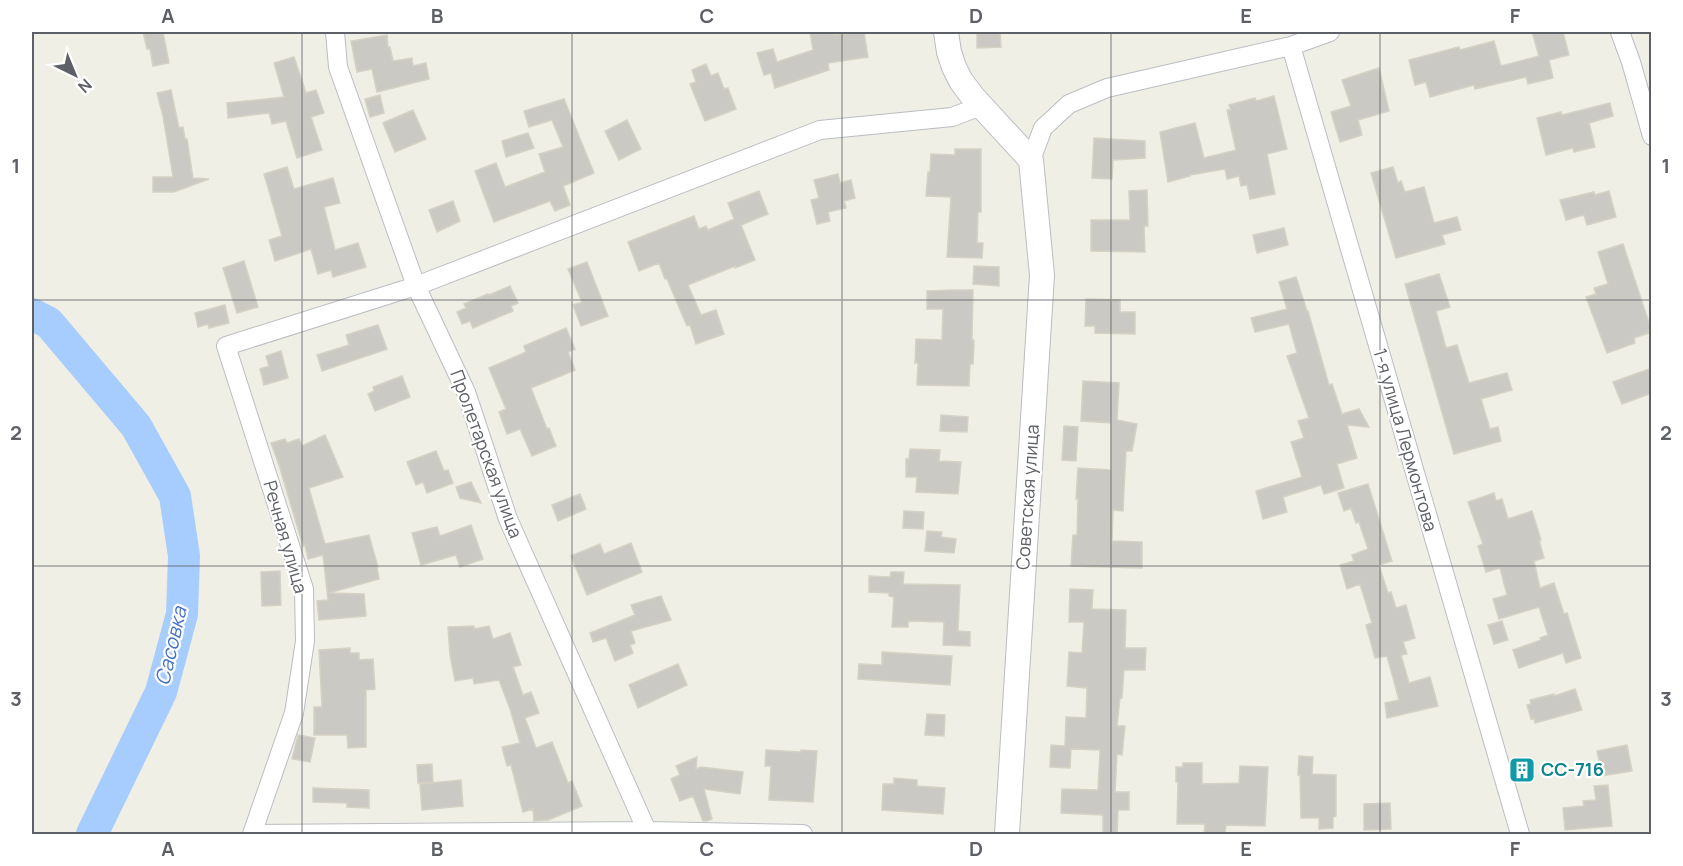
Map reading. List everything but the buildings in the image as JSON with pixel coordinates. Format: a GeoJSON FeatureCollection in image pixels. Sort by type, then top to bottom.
{"type":"FeatureCollection","features":[{"type":"Feature","properties":{"kind":"street","name":"Пролетарская улица"},"geometry":{"type":"LineString","coordinates":[[335,32],[338,67],[416,286],[466,392],[508,519],[647,833]]}},
{"type":"Feature","properties":{"kind":"street"},"geometry":{"type":"LineString","coordinates":[[946,32],[948,52],[961,81],[981,106],[1032,160]]}},
{"type":"Feature","properties":{"kind":"street","name":"Советская улица"},"geometry":{"type":"LineString","coordinates":[[1008,834],[1042,275],[1032,160],[1043,128],[1069,104],[1107,88],[1291,46],[1330,32]]}},
{"type":"Feature","properties":{"kind":"street"},"geometry":{"type":"LineString","coordinates":[[1620,32],[1652,136]]}},
{"type":"Feature","properties":{"kind":"street","name":"1-я улица Лермонтова"},"geometry":{"type":"LineString","coordinates":[[1291,46],[1520,834]]}},
{"type":"Feature","properties":{"kind":"street"},"geometry":{"type":"LineString","coordinates":[[416,286],[820,130],[952,117],[981,106]]}},
{"type":"Feature","properties":{"kind":"street","name":"Речная улица"},"geometry":{"type":"LineString","coordinates":[[252,834],[294,713],[305,640],[304,589],[226,346],[416,286]]}},
{"type":"Feature","properties":{"kind":"street"},"geometry":{"type":"LineString","coordinates":[[252,834],[803,834]]}},
{"type":"Feature","properties":{"kind":"waterway","name":"Сасовка"},"geometry":{"type":"LineString","coordinates":[[32,314],[49,323],[136,426],[175,496],[184,556],[182,614],[161,692],[92,834]]}},
{"type":"Feature","properties":{"kind":"place","name":"СС-716"},"geometry":{"type":"Point","coordinates":[1522,770]}}]}
